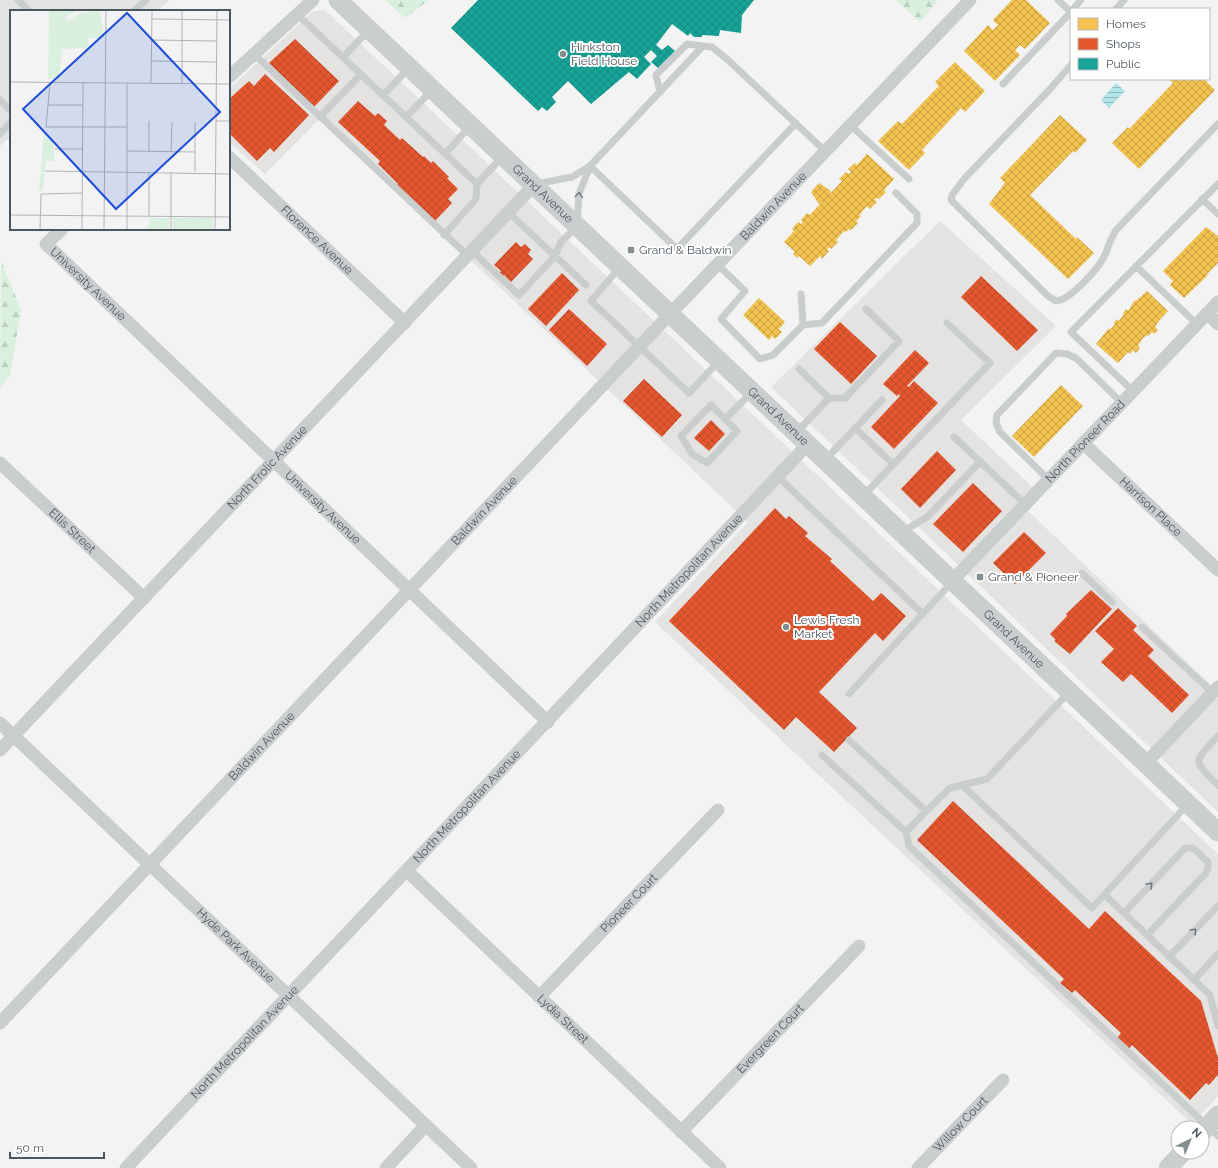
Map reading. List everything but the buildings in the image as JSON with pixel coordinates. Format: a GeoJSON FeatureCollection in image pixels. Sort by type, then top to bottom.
{"type":"FeatureCollection","features":[{"type":"Feature","properties":{"kind":"main road","name":"Grand Avenue"},"geometry":{"type":"LineString","coordinates":[[338,0],[1218,832]]}},
{"type":"Feature","properties":{"kind":"main road"},"geometry":{"type":"LineString","coordinates":[[1168,1168],[1176,1160]]}},
{"type":"Feature","properties":{"kind":"street"},"geometry":{"type":"LineString","coordinates":[[230,76],[313,0]]}},
{"type":"Feature","properties":{"kind":"street","name":"Baldwin Avenue"},"geometry":{"type":"LineString","coordinates":[[0,1023],[639,346],[970,0]]}},
{"type":"Feature","properties":{"kind":"street","name":"Florence Avenue"},"geometry":{"type":"LineString","coordinates":[[230,158],[405,323]]}},
{"type":"Feature","properties":{"kind":"street","name":"North Frolic Avenue"},"geometry":{"type":"LineString","coordinates":[[0,750],[405,323],[469,252],[534,185]]}},
{"type":"Feature","properties":{"kind":"street","name":"University Avenue"},"geometry":{"type":"LineString","coordinates":[[61,230],[46,244],[548,722]]}},
{"type":"Feature","properties":{"kind":"street","name":"North Pioneer Road"},"geometry":{"type":"LineString","coordinates":[[952,581],[1218,302]]}},
{"type":"Feature","properties":{"kind":"street"},"geometry":{"type":"LineString","coordinates":[[1207,313],[1218,324]]}},
{"type":"Feature","properties":{"kind":"street","name":"North Metropolitan Avenue"},"geometry":{"type":"LineString","coordinates":[[126,1168],[778,477],[802,439]]}},
{"type":"Feature","properties":{"kind":"street","name":"Harrison Place"},"geometry":{"type":"LineString","coordinates":[[1083,443],[1218,570]]}},
{"type":"Feature","properties":{"kind":"street","name":"Ellis Street"},"geometry":{"type":"LineString","coordinates":[[0,463],[144,598]]}},
{"type":"Feature","properties":{"kind":"street"},"geometry":{"type":"LineString","coordinates":[[1145,764],[1216,690]]}},
{"type":"Feature","properties":{"kind":"street","name":"Hyde Park Avenue"},"geometry":{"type":"LineString","coordinates":[[0,723],[471,1168]]}},
{"type":"Feature","properties":{"kind":"street","name":"Pioneer Court"},"geometry":{"type":"LineString","coordinates":[[539,997],[718,810]]}},
{"type":"Feature","properties":{"kind":"street","name":"Lydia Street"},"geometry":{"type":"LineString","coordinates":[[407,871],[720,1168]]}},
{"type":"Feature","properties":{"kind":"street","name":"Evergreen Court"},"geometry":{"type":"LineString","coordinates":[[681,1132],[859,946]]}},
{"type":"Feature","properties":{"kind":"street","name":"Willow Court"},"geometry":{"type":"LineString","coordinates":[[918,1168],[1003,1080]]}},
{"type":"Feature","properties":{"kind":"street"},"geometry":{"type":"LineString","coordinates":[[386,1168],[426,1125]]}},
{"type":"Feature","properties":{"kind":"lane"},"geometry":{"type":"LineString","coordinates":[[18,0],[28,10]]}},
{"type":"Feature","properties":{"kind":"lane"},"geometry":{"type":"LineString","coordinates":[[135,10],[146,0]]}},
{"type":"Feature","properties":{"kind":"lane"},"geometry":{"type":"LineString","coordinates":[[1058,0],[1070,9]]}},
{"type":"Feature","properties":{"kind":"lane"},"geometry":{"type":"LineString","coordinates":[[1074,8],[1081,0]]}},
{"type":"Feature","properties":{"kind":"lane"},"geometry":{"type":"LineString","coordinates":[[1117,8],[1124,0]]}},
{"type":"Feature","properties":{"kind":"lane"},"geometry":{"type":"LineString","coordinates":[[1003,84],[1070,13]]}},
{"type":"Feature","properties":{"kind":"lane"},"geometry":{"type":"LineString","coordinates":[[297,14],[477,184]]}},
{"type":"Feature","properties":{"kind":"lane"},"geometry":{"type":"LineString","coordinates":[[343,57],[370,30]]}},
{"type":"Feature","properties":{"kind":"lane"},"geometry":{"type":"LineString","coordinates":[[660,92],[656,75],[687,44],[712,47],[825,151]]}},
{"type":"Feature","properties":{"kind":"lane"},"geometry":{"type":"LineString","coordinates":[[534,185],[572,177],[590,166],[703,46]]}},
{"type":"Feature","properties":{"kind":"lane"},"geometry":{"type":"LineString","coordinates":[[254,54],[444,235],[469,252],[519,295],[555,256],[561,242],[577,226],[578,194],[590,166]]}},
{"type":"Feature","properties":{"kind":"lane"},"geometry":{"type":"LineString","coordinates":[[1070,66],[964,179],[952,195],[951,200],[1052,299],[1060,300],[1072,294],[1100,263],[1112,236],[1117,229],[1218,124]]}},
{"type":"Feature","properties":{"kind":"lane"},"geometry":{"type":"LineString","coordinates":[[383,95],[410,68]]}},
{"type":"Feature","properties":{"kind":"lane"},"geometry":{"type":"LineString","coordinates":[[320,117],[361,74]]}},
{"type":"Feature","properties":{"kind":"lane"},"geometry":{"type":"LineString","coordinates":[[406,117],[433,89]]}},
{"type":"Feature","properties":{"kind":"lane"},"geometry":{"type":"LineString","coordinates":[[0,100],[10,110]]}},
{"type":"Feature","properties":{"kind":"lane"},"geometry":{"type":"LineString","coordinates":[[0,134],[10,123]]}},
{"type":"Feature","properties":{"kind":"lane"},"geometry":{"type":"LineString","coordinates":[[590,166],[677,249],[796,124]]}},
{"type":"Feature","properties":{"kind":"lane"},"geometry":{"type":"LineString","coordinates":[[445,154],[471,125]]}},
{"type":"Feature","properties":{"kind":"lane"},"geometry":{"type":"LineString","coordinates":[[850,125],[909,179]]}},
{"type":"Feature","properties":{"kind":"lane"},"geometry":{"type":"LineString","coordinates":[[444,235],[476,199],[477,184],[504,156]]}},
{"type":"Feature","properties":{"kind":"lane"},"geometry":{"type":"LineString","coordinates":[[1133,391],[1071,332],[1218,184]]}},
{"type":"Feature","properties":{"kind":"lane"},"geometry":{"type":"LineString","coordinates":[[717,264],[745,291],[721,319],[760,358],[773,355],[803,324],[822,323],[917,223],[917,214],[896,193]]}},
{"type":"Feature","properties":{"kind":"lane"},"geometry":{"type":"LineString","coordinates":[[1202,199],[1218,214]]}},
{"type":"Feature","properties":{"kind":"lane"},"geometry":{"type":"LineString","coordinates":[[508,212],[586,285]]}},
{"type":"Feature","properties":{"kind":"lane"},"geometry":{"type":"LineString","coordinates":[[1136,266],[1197,324]]}},
{"type":"Feature","properties":{"kind":"lane"},"geometry":{"type":"LineString","coordinates":[[620,267],[591,301],[689,393],[720,361]]}},
{"type":"Feature","properties":{"kind":"lane"},"geometry":{"type":"LineString","coordinates":[[801,294],[803,324]]}},
{"type":"Feature","properties":{"kind":"lane"},"geometry":{"type":"LineString","coordinates":[[798,369],[829,398],[845,398],[899,341],[866,309]]}},
{"type":"Feature","properties":{"kind":"lane"},"geometry":{"type":"LineString","coordinates":[[863,496],[990,363],[947,323]]}},
{"type":"Feature","properties":{"kind":"lane"},"geometry":{"type":"LineString","coordinates":[[1049,480],[1000,432],[996,423],[998,416],[1056,353],[1067,354],[1076,358],[1122,403]]}},
{"type":"Feature","properties":{"kind":"lane"},"geometry":{"type":"LineString","coordinates":[[725,419],[752,392]]}},
{"type":"Feature","properties":{"kind":"lane"},"geometry":{"type":"LineString","coordinates":[[802,439],[829,398]]}},
{"type":"Feature","properties":{"kind":"lane"},"geometry":{"type":"LineString","coordinates":[[825,460],[882,400]]}},
{"type":"Feature","properties":{"kind":"lane"},"geometry":{"type":"LineString","coordinates":[[711,405],[725,419],[737,431],[706,463],[692,454],[681,436],[711,405]]}},
{"type":"Feature","properties":{"kind":"lane"},"geometry":{"type":"LineString","coordinates":[[855,428],[893,464]]}},
{"type":"Feature","properties":{"kind":"lane"},"geometry":{"type":"LineString","coordinates":[[954,437],[1025,504]]}},
{"type":"Feature","properties":{"kind":"lane"},"geometry":{"type":"LineString","coordinates":[[901,532],[927,517],[980,462]]}},
{"type":"Feature","properties":{"kind":"lane"},"geometry":{"type":"LineString","coordinates":[[778,477],[924,614]]}},
{"type":"Feature","properties":{"kind":"lane"},"geometry":{"type":"LineString","coordinates":[[1082,573],[1112,602]]}},
{"type":"Feature","properties":{"kind":"lane"},"geometry":{"type":"LineString","coordinates":[[849,694],[924,614],[952,581]]}},
{"type":"Feature","properties":{"kind":"lane"},"geometry":{"type":"LineString","coordinates":[[1142,627],[1216,690]]}},
{"type":"Feature","properties":{"kind":"lane"},"geometry":{"type":"LineString","coordinates":[[906,832],[950,788],[987,779],[1069,692]]}},
{"type":"Feature","properties":{"kind":"lane"},"geometry":{"type":"LineString","coordinates":[[1218,736],[1200,756],[1198,762],[1200,768],[1218,785]]}},
{"type":"Feature","properties":{"kind":"lane"},"geometry":{"type":"LineString","coordinates":[[849,740],[926,811]]}},
{"type":"Feature","properties":{"kind":"lane"},"geometry":{"type":"LineString","coordinates":[[822,755],[906,832],[909,846],[1211,1127]]}},
{"type":"Feature","properties":{"kind":"lane"},"geometry":{"type":"LineString","coordinates":[[962,785],[1092,908],[1188,804]]}},
{"type":"Feature","properties":{"kind":"lane"},"geometry":{"type":"LineString","coordinates":[[1124,913],[1185,848],[1193,848],[1208,862],[1206,873],[1147,935]]}},
{"type":"Feature","properties":{"kind":"lane"},"geometry":{"type":"LineString","coordinates":[[1105,895],[1210,995],[1216,1006],[1218,1026]]}},
{"type":"Feature","properties":{"kind":"lane"},"geometry":{"type":"LineString","coordinates":[[1169,956],[1218,906]]}},
{"type":"Feature","properties":{"kind":"lane"},"geometry":{"type":"LineString","coordinates":[[1194,980],[1218,954]]}},
{"type":"Feature","properties":{"kind":"shaded area"},"geometry":{"type":"Polygon","coordinates":[[[0,0],[170,0],[158,10],[10,10],[10,138],[0,146],[0,0]]]}},
{"type":"Feature","properties":{"kind":"shaded area"},"geometry":{"type":"Polygon","coordinates":[[[325,10],[1218,854],[1218,1096],[1196,1120],[1188,1120],[655,622],[748,522],[320,118],[265,174],[230,143],[230,88],[313,11],[325,10]]]}},
{"type":"Feature","properties":{"kind":"shaded area"},"geometry":{"type":"Polygon","coordinates":[[[940,221],[1056,326],[961,420],[1042,496],[1028,511],[1213,687],[1218,682],[1218,812],[771,387],[940,221]]]}},
{"type":"Feature","properties":{"kind":"green space"},"geometry":{"type":"Polygon","coordinates":[[[385,0],[429,0],[405,18],[385,0]]]}},
{"type":"Feature","properties":{"kind":"green space"},"geometry":{"type":"Polygon","coordinates":[[[896,0],[938,0],[920,22],[896,0]]]}},
{"type":"Feature","properties":{"kind":"green space"},"geometry":{"type":"Polygon","coordinates":[[[1,260],[21,310],[10,375],[0,388],[1,260]]]}},
{"type":"Feature","properties":{"kind":"water"},"geometry":{"type":"Polygon","coordinates":[[[1116,83],[1125,91],[1109,108],[1101,100],[1116,83]]]}},
{"type":"Feature","properties":{"kind":"place","name":"Hinkston Field House"},"geometry":{"type":"Point","coordinates":[563,54]}},
{"type":"Feature","properties":{"kind":"place","name":"Grand & Baldwin"},"geometry":{"type":"Point","coordinates":[631,250]}},
{"type":"Feature","properties":{"kind":"place","name":"Grand & Pioneer"},"geometry":{"type":"Point","coordinates":[980,577]}},
{"type":"Feature","properties":{"kind":"place","name":"Lewis Fresh Market"},"geometry":{"type":"Point","coordinates":[786,627]}}]}
